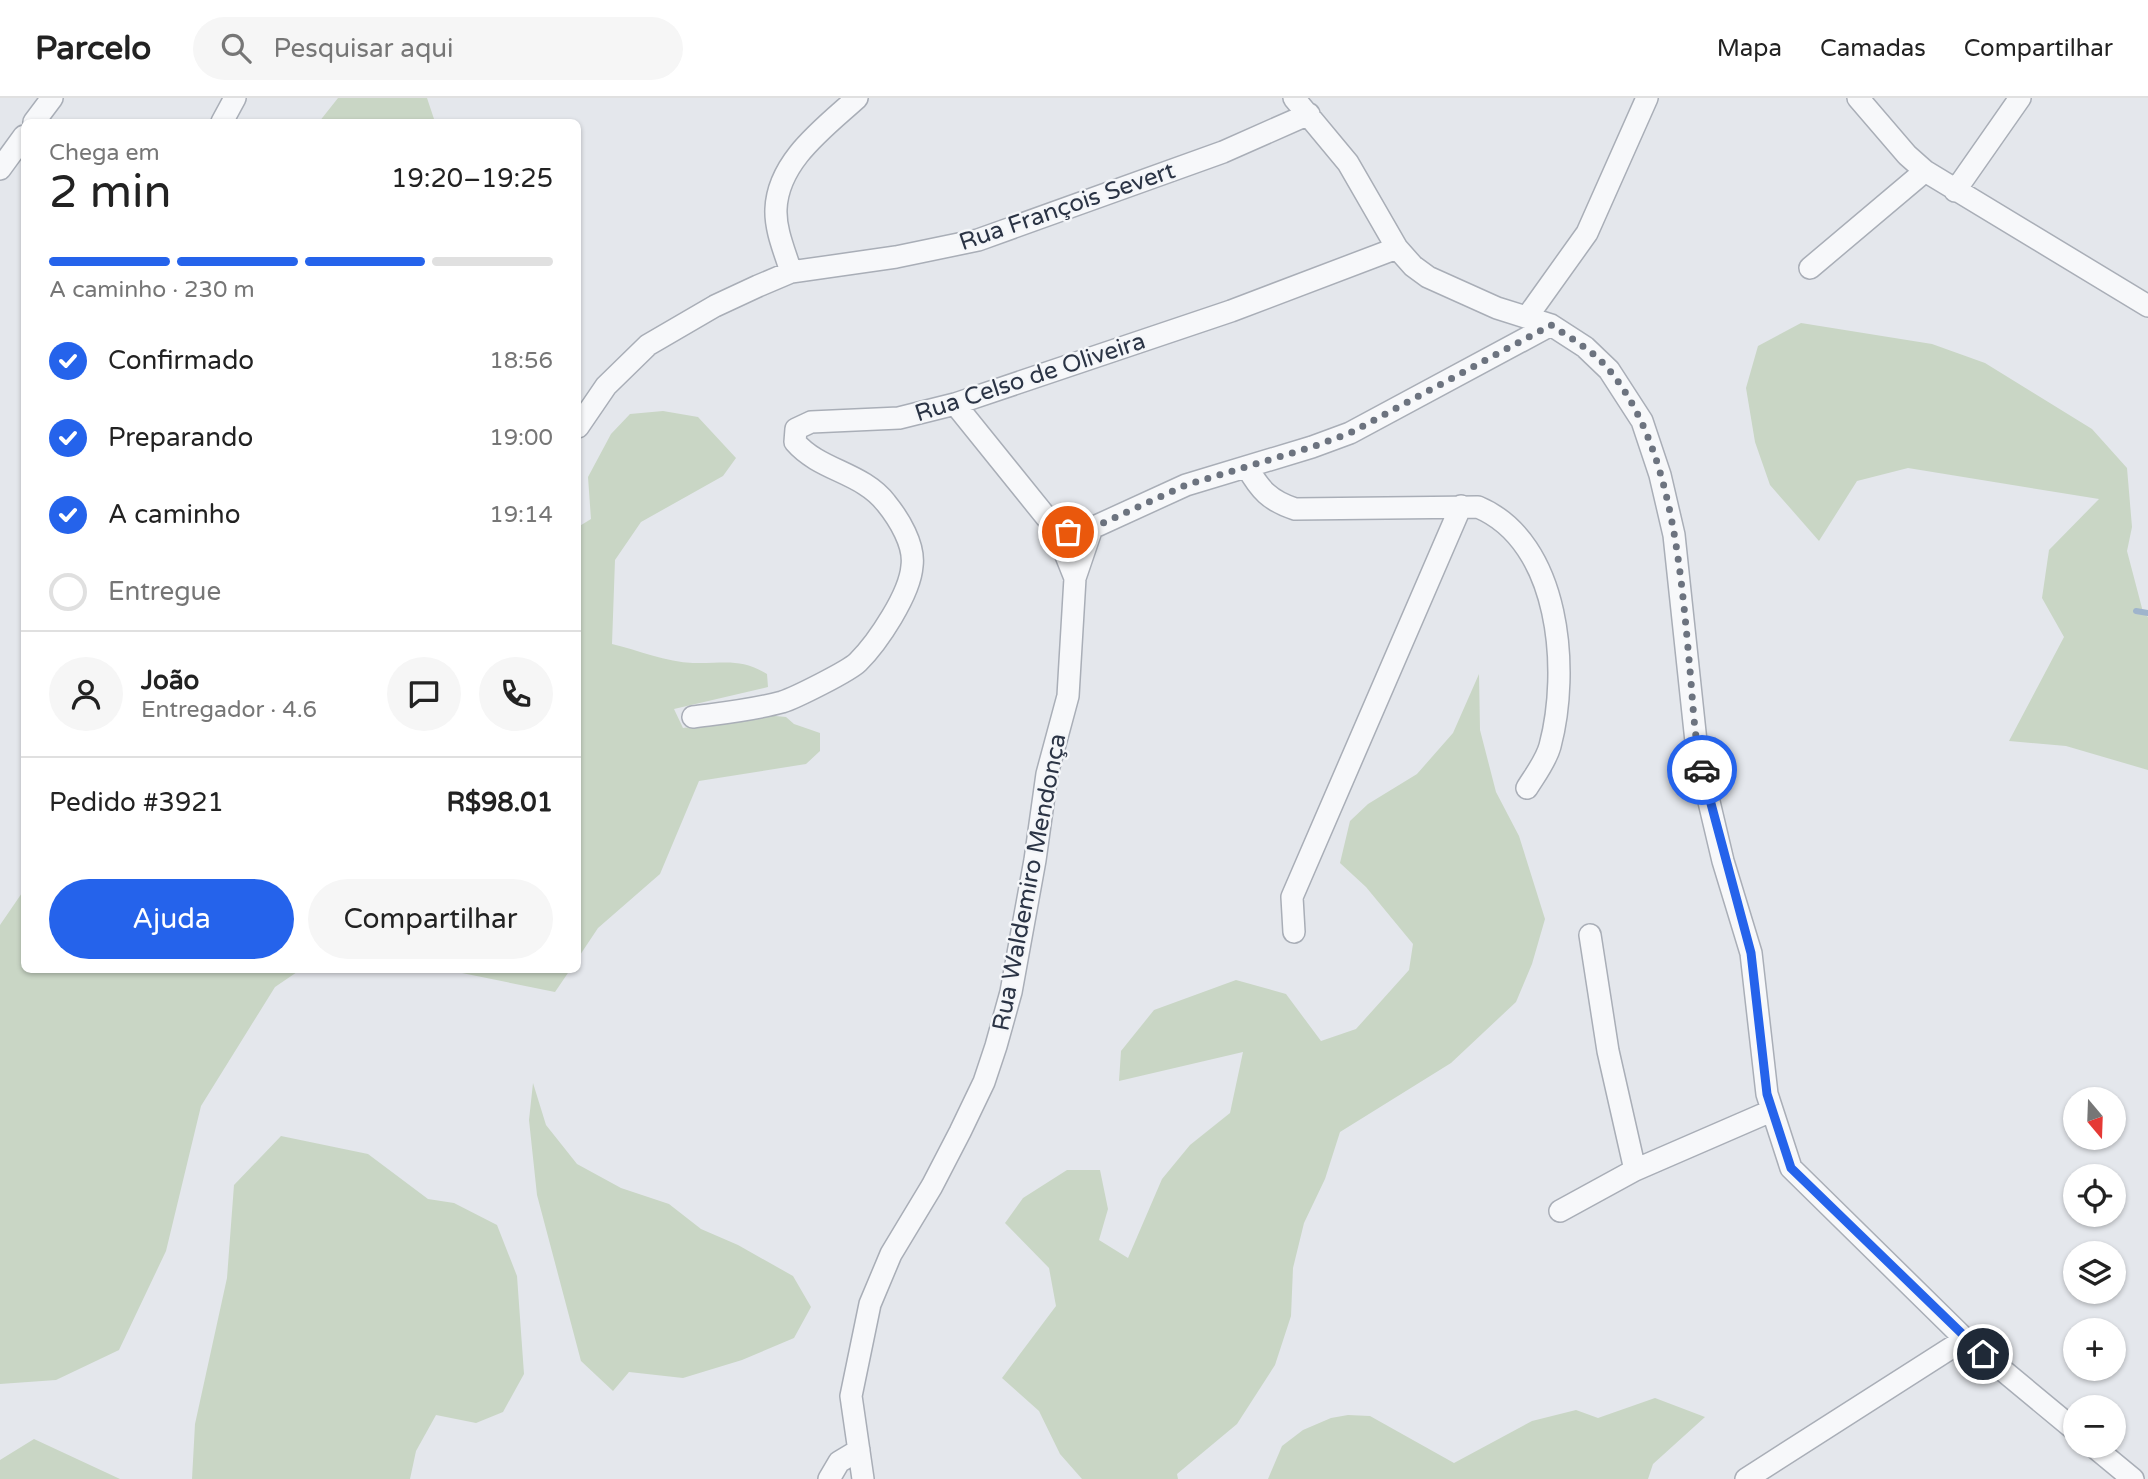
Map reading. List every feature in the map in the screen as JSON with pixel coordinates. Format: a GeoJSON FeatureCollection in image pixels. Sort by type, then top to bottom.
{"type":"FeatureCollection","features":[{"type":"Feature","properties":{"kind":"street"},"geometry":{"type":"LineString","coordinates":[[36,119],[52,98]]}},
{"type":"Feature","properties":{"kind":"street"},"geometry":{"type":"LineString","coordinates":[[224,119],[235,98]]}},
{"type":"Feature","properties":{"kind":"street"},"geometry":{"type":"LineString","coordinates":[[791,272],[778,223],[779,186],[789,168],[811,141],[857,98]]}},
{"type":"Feature","properties":{"kind":"street"},"geometry":{"type":"LineString","coordinates":[[1294,98],[1348,163],[1397,248],[1428,277],[1497,309],[1551,325],[1585,347],[1609,370],[1642,421],[1660,475],[1674,535],[1697,751],[1723,860],[1751,953],[1771,1111],[1791,1168],[1965,1339],[2063,1420]]}},
{"type":"Feature","properties":{"kind":"street"},"geometry":{"type":"LineString","coordinates":[[1527,317],[1587,233],[1618,169],[1647,98]]}},
{"type":"Feature","properties":{"kind":"street"},"geometry":{"type":"LineString","coordinates":[[1858,98],[1925,171],[2148,306]]}},
{"type":"Feature","properties":{"kind":"street"},"geometry":{"type":"LineString","coordinates":[[1955,191],[2020,98]]}},
{"type":"Feature","properties":{"kind":"street","name":"Rua François Severt"},"geometry":{"type":"LineString","coordinates":[[581,423],[606,386],[648,345],[715,306],[791,272],[896,257],[978,240],[1223,152],[1309,114]]}},
{"type":"Feature","properties":{"kind":"street"},"geometry":{"type":"LineString","coordinates":[[0,169],[21,140]]}},
{"type":"Feature","properties":{"kind":"street"},"geometry":{"type":"LineString","coordinates":[[1810,268],[1925,171]]}},
{"type":"Feature","properties":{"kind":"street","name":"Rua Celso de Oliveira"},"geometry":{"type":"LineString","coordinates":[[693,717],[785,701],[857,663],[884,627],[906,589],[913,565],[910,545],[887,503],[869,485],[814,460],[795,442],[796,429],[811,422],[899,418],[955,404],[1231,311],[1397,248]]}},
{"type":"Feature","properties":{"kind":"street"},"geometry":{"type":"LineString","coordinates":[[1055,528],[1080,533],[1186,485],[1350,433],[1551,325]]}},
{"type":"Feature","properties":{"kind":"street","name":"Rua Waldemiro Mendonça"},"geometry":{"type":"LineString","coordinates":[[863,1479],[851,1396],[870,1304],[891,1254],[932,1186],[984,1082],[1011,992],[1035,860],[1047,774],[1068,696],[1075,578],[1055,528],[955,404]]}},
{"type":"Feature","properties":{"kind":"street"},"geometry":{"type":"LineString","coordinates":[[1247,467],[1261,492],[1278,503],[1295,509],[1478,507],[1498,515],[1517,536],[1546,588],[1558,627],[1560,670],[1550,748],[1527,788]]}},
{"type":"Feature","properties":{"kind":"street"},"geometry":{"type":"LineString","coordinates":[[1294,932],[1292,897],[1461,506]]}},
{"type":"Feature","properties":{"kind":"street"},"geometry":{"type":"LineString","coordinates":[[1075,578],[1092,528]]}},
{"type":"Feature","properties":{"kind":"street"},"geometry":{"type":"LineString","coordinates":[[1590,935],[1608,1051],[1635,1170]]}},
{"type":"Feature","properties":{"kind":"street"},"geometry":{"type":"LineString","coordinates":[[1560,1211],[1635,1170],[1771,1111]]}},
{"type":"Feature","properties":{"kind":"street"},"geometry":{"type":"LineString","coordinates":[[1746,1479],[1965,1339]]}},
{"type":"Feature","properties":{"kind":"street"},"geometry":{"type":"LineString","coordinates":[[829,1479],[839,1462],[859,1451]]}},
{"type":"Feature","properties":{"kind":"street"},"geometry":{"type":"LineString","coordinates":[[2108,1458],[2133,1479]]}},
{"type":"Feature","properties":{"kind":"green space"},"geometry":{"type":"Polygon","coordinates":[[[338,98],[427,98],[434,119],[321,119],[338,98]]]}},
{"type":"Feature","properties":{"kind":"green space"},"geometry":{"type":"Polygon","coordinates":[[[1801,323],[1932,344],[1985,363],[2092,429],[2127,468],[2132,527],[2127,551],[2143,612],[2148,617],[2148,770],[2066,746],[2009,741],[2064,637],[2042,598],[2049,550],[2099,499],[1908,468],[1857,481],[1819,541],[1770,485],[1755,442],[1746,388],[1758,346],[1801,323]]]}},
{"type":"Feature","properties":{"kind":"green space"},"geometry":{"type":"Polygon","coordinates":[[[663,411],[698,417],[736,458],[723,476],[641,522],[615,560],[612,644],[693,663],[739,663],[767,674],[768,687],[674,709],[683,728],[765,715],[786,717],[794,724],[820,733],[820,751],[806,764],[699,781],[660,874],[598,928],[581,954],[581,525],[591,519],[588,477],[611,434],[630,414],[663,411]]]}},
{"type":"Feature","properties":{"kind":"green space"},"geometry":{"type":"Polygon","coordinates":[[[1479,674],[1480,730],[1496,792],[1519,836],[1545,919],[1532,964],[1516,1002],[1451,1063],[1340,1132],[1325,1179],[1304,1223],[1293,1268],[1291,1316],[1275,1365],[1237,1424],[1177,1474],[1178,1479],[1082,1479],[1060,1454],[1039,1411],[1002,1378],[1056,1306],[1049,1268],[1005,1223],[1023,1198],[1067,1170],[1100,1170],[1108,1209],[1099,1240],[1128,1258],[1162,1179],[1190,1145],[1230,1113],[1243,1052],[1119,1081],[1121,1051],[1154,1010],[1236,980],[1286,994],[1321,1041],[1356,1029],[1409,970],[1413,944],[1366,887],[1340,863],[1350,821],[1368,804],[1417,774],[1453,733],[1479,674]]]}},
{"type":"Feature","properties":{"kind":"green space"},"geometry":{"type":"Polygon","coordinates":[[[21,894],[21,973],[296,973],[275,987],[201,1106],[166,1251],[119,1350],[56,1380],[0,1384],[0,925],[21,894]]]}},
{"type":"Feature","properties":{"kind":"green space"},"geometry":{"type":"Polygon","coordinates":[[[462,973],[568,973],[555,992],[462,973]]]}},
{"type":"Feature","properties":{"kind":"green space"},"geometry":{"type":"Polygon","coordinates":[[[533,1083],[546,1125],[577,1164],[621,1188],[669,1204],[701,1229],[738,1245],[793,1276],[811,1307],[794,1338],[742,1360],[683,1378],[629,1372],[613,1391],[581,1361],[537,1195],[529,1120],[533,1083]]]}},
{"type":"Feature","properties":{"kind":"green space"},"geometry":{"type":"Polygon","coordinates":[[[281,1136],[368,1154],[428,1199],[454,1203],[497,1225],[517,1276],[524,1374],[503,1412],[476,1423],[436,1415],[416,1451],[410,1479],[192,1479],[195,1424],[227,1278],[234,1185],[281,1136]]]}},
{"type":"Feature","properties":{"kind":"green space"},"geometry":{"type":"Polygon","coordinates":[[[1655,1398],[1705,1417],[1653,1464],[1648,1479],[1268,1479],[1282,1446],[1303,1430],[1331,1418],[1348,1415],[1370,1416],[1454,1463],[1532,1421],[1576,1410],[1598,1418],[1655,1398]]]}},
{"type":"Feature","properties":{"kind":"green space"},"geometry":{"type":"Polygon","coordinates":[[[34,1439],[120,1479],[0,1479],[0,1460],[34,1439]]]}},
{"type":"Feature","properties":{"kind":"waterway"},"geometry":{"type":"LineString","coordinates":[[2136,611],[2148,613]]}},
{"type":"Feature","properties":{"kind":"way so far"},"geometry":{"type":"LineString","coordinates":[[1068,532],[1080,533],[1186,485],[1350,433],[1551,325],[1585,347],[1609,370],[1642,421],[1660,475],[1674,535],[1687,634],[1697,751],[1702,770]]}},
{"type":"Feature","properties":{"kind":"route"},"geometry":{"type":"LineString","coordinates":[[1702,770],[1723,860],[1751,953],[1767,1094],[1791,1168],[1983,1354]]}}]}
